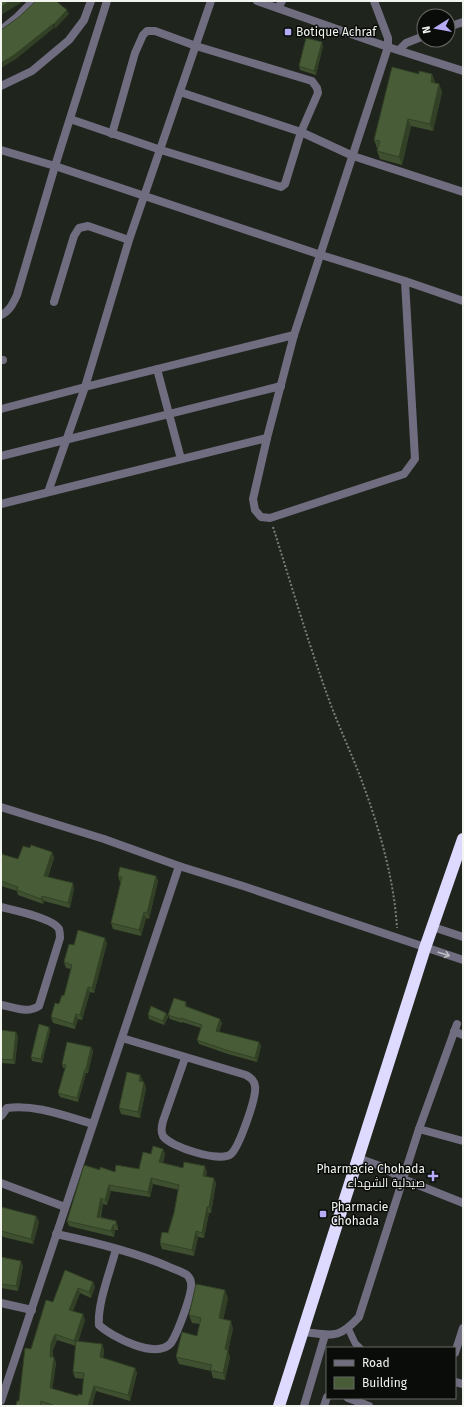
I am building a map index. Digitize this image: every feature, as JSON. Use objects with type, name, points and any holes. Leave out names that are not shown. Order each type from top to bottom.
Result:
[{"type":"highway","points":[[279,1406],[425,948],[463,839]]},
{"type":"street","points":[[1,30],[33,1]]},
{"type":"street","points":[[1,86],[32,71],[69,40],[84,20],[91,1]]},
{"type":"street","points":[[1,315],[5,313],[12,305],[17,294],[55,166],[107,1]]},
{"type":"street","points":[[48,492],[85,387],[129,240],[211,1]]},
{"type":"street","points":[[257,1],[388,47],[463,71]]},
{"type":"street","points":[[278,8],[282,1]]},
{"type":"street","points":[[374,1],[388,38],[388,47],[294,335],[253,499],[255,510],[261,516],[270,518],[404,474],[415,459],[405,281]]},
{"type":"street","points":[[70,119],[112,134],[161,150],[281,187],[285,184],[301,132],[318,93],[318,88],[312,81],[196,46],[155,31],[147,31],[142,35],[135,53],[112,134]]},
{"type":"street","points":[[399,50],[406,43],[416,39]]},
{"type":"street","points":[[180,92],[301,132],[353,156],[463,192]]},
{"type":"street","points":[[1,150],[55,166],[463,301]]},
{"type":"street","points":[[54,302],[74,236],[79,228],[88,226],[129,240]]},
{"type":"street","points":[[1,409],[294,335]]},
{"type":"street","points":[[157,369],[181,459]]},
{"type":"street","points":[[1,456],[281,386]]},
{"type":"street","points":[[1,504],[268,438]]},
{"type":"street","points":[[1,807],[104,839],[179,866],[463,960]]},
{"type":"street","points":[[2,1398],[179,866]]},
{"type":"street","points":[[1,907],[24,912],[45,920],[56,925],[60,930],[60,938],[39,1006],[33,1010],[25,1010],[1,1004]]},
{"type":"street","points":[[433,927],[463,937]]},
{"type":"street","points":[[303,1332],[333,1335],[348,1328],[359,1317],[419,1129],[455,1028],[463,1035]]},
{"type":"street","points":[[122,1038],[184,1058],[246,1075],[253,1080],[256,1087],[254,1100],[236,1147],[230,1155],[219,1157],[195,1152],[175,1144],[162,1135],[161,1130],[163,1121],[184,1058]]},
{"type":"street","points":[[1,1116],[7,1108],[22,1107],[57,1114],[93,1124]]},
{"type":"street","points":[[419,1129],[463,1141]]},
{"type":"street","points":[[358,1158],[380,1166],[403,1179],[463,1203]]},
{"type":"street","points":[[1,1184],[65,1207]]},
{"type":"street","points":[[56,1234],[88,1240],[116,1248],[146,1257],[187,1275],[192,1282],[190,1296],[175,1334],[170,1343],[164,1347],[156,1349],[138,1347],[112,1336],[99,1325],[98,1318],[102,1299],[116,1248]]},
{"type":"street","points":[[1,1303],[32,1310]]},
{"type":"street","points":[[456,1350],[463,1328]]},
{"type":"street","points":[[304,1406],[325,1334]]},
{"type":"street","points":[[350,1399],[368,1406]]},
{"type":"lane","points":[[348,1328],[355,1343],[359,1347]]},
{"type":"path","points":[[270,518],[322,680],[360,777],[378,829],[396,907],[398,938]]},
{"type":"building","points":[[1,1],[10,1],[1,7]]},
{"type":"building","points":[[36,1],[56,1],[67,10],[54,24],[14,55],[1,63],[1,30],[19,17]]},
{"type":"building","points":[[306,38],[322,42],[314,71],[299,66]]},
{"type":"building","points":[[392,67],[419,74],[419,71],[432,74],[431,82],[439,84],[430,124],[408,119],[399,157],[377,151],[380,141],[374,140]]},
{"type":"building","points":[[31,845],[52,852],[44,876],[73,883],[68,903],[42,896],[41,899],[17,890],[18,887],[1,881],[1,854],[18,859],[23,846],[30,848]]},
{"type":"building","points":[[120,867],[156,876],[147,913],[144,912],[139,930],[111,923],[122,877],[118,876]]},
{"type":"building","points":[[78,930],[105,938],[92,988],[88,987],[80,1015],[76,1014],[73,1024],[51,1017],[55,1003],[59,1004],[62,995],[64,996],[72,965],[64,962],[69,944],[74,945]]},
{"type":"building","points":[[174,998],[186,1002],[185,1006],[220,1019],[216,1031],[259,1042],[255,1058],[197,1040],[202,1025],[168,1015]]},
{"type":"building","points":[[151,1006],[166,1013],[163,1021],[148,1015]]},
{"type":"building","points":[[39,1024],[49,1027],[41,1059],[31,1057]]},
{"type":"building","points":[[1,1030],[16,1032],[13,1060],[1,1059]]},
{"type":"building","points":[[67,1042],[91,1047],[77,1098],[58,1093],[66,1065],[62,1064]]},
{"type":"building","points":[[127,1072],[140,1075],[139,1081],[144,1082],[138,1112],[119,1108]]},
{"type":"building","points":[[153,1146],[163,1149],[159,1162],[183,1168],[184,1162],[205,1166],[203,1176],[214,1178],[209,1207],[207,1207],[202,1233],[196,1231],[192,1250],[160,1243],[162,1232],[168,1233],[174,1213],[179,1185],[151,1178],[148,1192],[109,1185],[105,1200],[101,1198],[97,1217],[116,1221],[116,1225],[113,1225],[111,1231],[67,1221],[84,1165],[100,1170],[100,1167],[115,1172],[116,1165],[139,1169],[143,1152],[151,1154]]},
{"type":"building","points":[[1,1207],[36,1216],[31,1239],[1,1231]]},
{"type":"building","points":[[1,1257],[21,1261],[16,1286],[1,1284]]},
{"type":"building","points":[[65,1270],[93,1282],[89,1292],[78,1288],[69,1310],[83,1314],[74,1341],[55,1334],[51,1344],[50,1357],[54,1357],[50,1388],[78,1396],[78,1394],[82,1395],[84,1373],[73,1372],[76,1341],[102,1344],[100,1357],[135,1368],[128,1395],[94,1386],[88,1406],[56,1406],[41,1401],[40,1406],[16,1406],[17,1401],[19,1401],[25,1348],[31,1349],[46,1300],[53,1302]]},
{"type":"building","points":[[196,1284],[225,1290],[219,1318],[231,1321],[225,1349],[228,1350],[223,1373],[210,1370],[212,1365],[176,1357],[182,1332],[197,1336],[201,1318],[189,1315]]},
{"type":"place","name":"Botique Achraf","points":[[288,32]]},
{"type":"place","name":"Pharmacie Chohada صيدلية الشهداء","points":[[433,1176]]},
{"type":"place","name":"Pharmacie Chohada","points":[[323,1214]]}]
